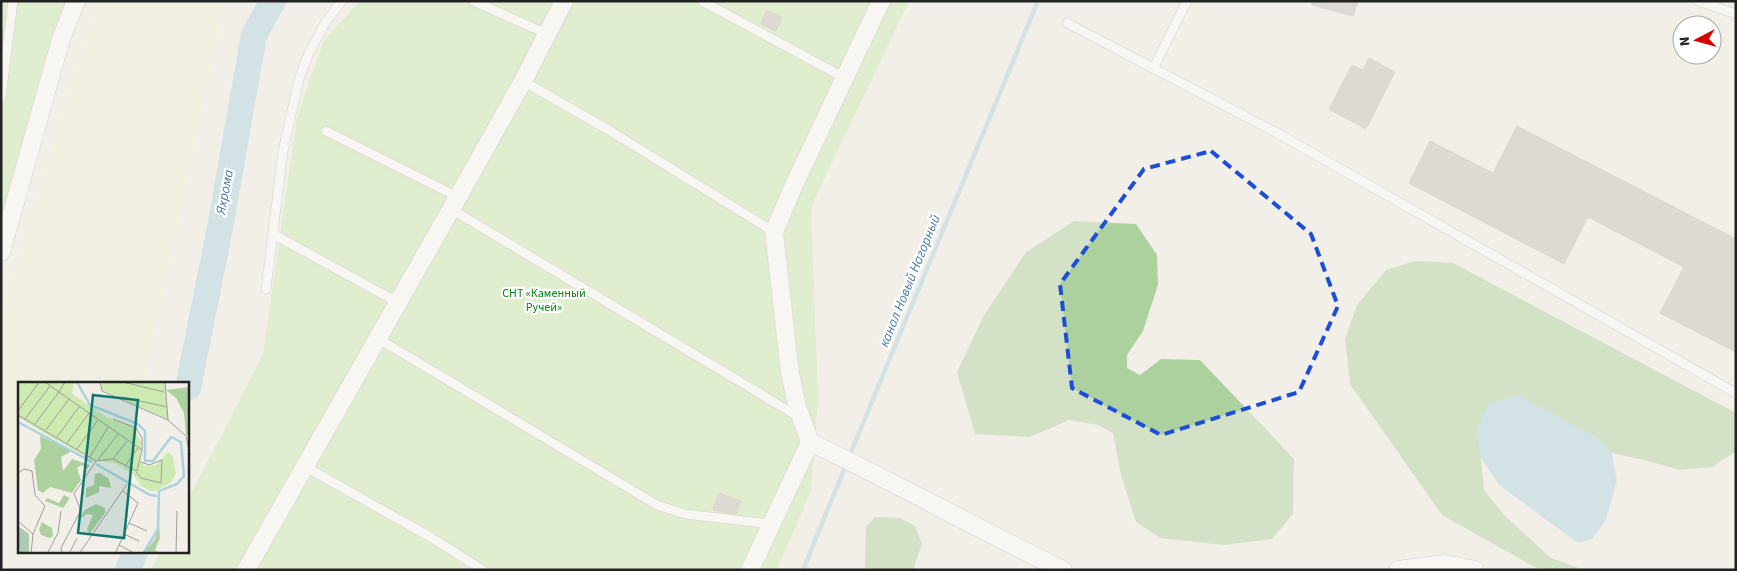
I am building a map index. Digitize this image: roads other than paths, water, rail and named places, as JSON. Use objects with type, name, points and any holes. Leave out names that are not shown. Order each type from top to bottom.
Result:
[{"type":"street","points":[[1,252],[61,39],[76,1]]},
{"type":"street","points":[[246,570],[454,203],[564,1]]},
{"type":"street","points":[[750,570],[810,442],[797,406],[790,373],[774,232],[794,184],[882,1]]},
{"type":"street","points":[[810,442],[867,469],[1063,570]]},
{"type":"street","points":[[1398,570],[1445,564],[1475,570]]},
{"type":"lane","points":[[1,98],[13,1]]},
{"type":"lane","points":[[266,289],[283,151],[299,79],[309,53],[321,31],[342,1]]},
{"type":"lane","points":[[473,1],[547,34]]},
{"type":"lane","points":[[702,1],[845,78]]},
{"type":"lane","points":[[1154,69],[1187,1]]},
{"type":"lane","points":[[1698,1],[1736,14]]},
{"type":"lane","points":[[1067,23],[1277,133],[1736,393]]},
{"type":"lane","points":[[522,81],[612,132],[774,232]]},
{"type":"lane","points":[[326,131],[454,203],[802,419]]},
{"type":"lane","points":[[272,234],[397,302]]},
{"type":"lane","points":[[377,338],[657,504],[685,514],[771,524]]},
{"type":"lane","points":[[304,466],[483,570]]},
{"type":"water","points":[[1517,395],[1596,437],[1612,453],[1617,481],[1605,522],[1592,539],[1578,543],[1499,485],[1480,456],[1478,428],[1488,404]]},
{"type":"waterway","name":"Яхрома","points":[[189,383],[220,228],[254,35],[273,1]]},
{"type":"waterway","name":"канал Новый Нагорный","points":[[849,457],[1038,1]]},
{"type":"waterway","name":"канал Новый Нагорный","points":[[803,570],[846,465]]},
{"type":"waterway","name":"Яхрома","points":[[128,570],[134,554]]},
{"type":"park label","name":"СНТ «Каменный Ручей»","points":[[544,300]]}]
